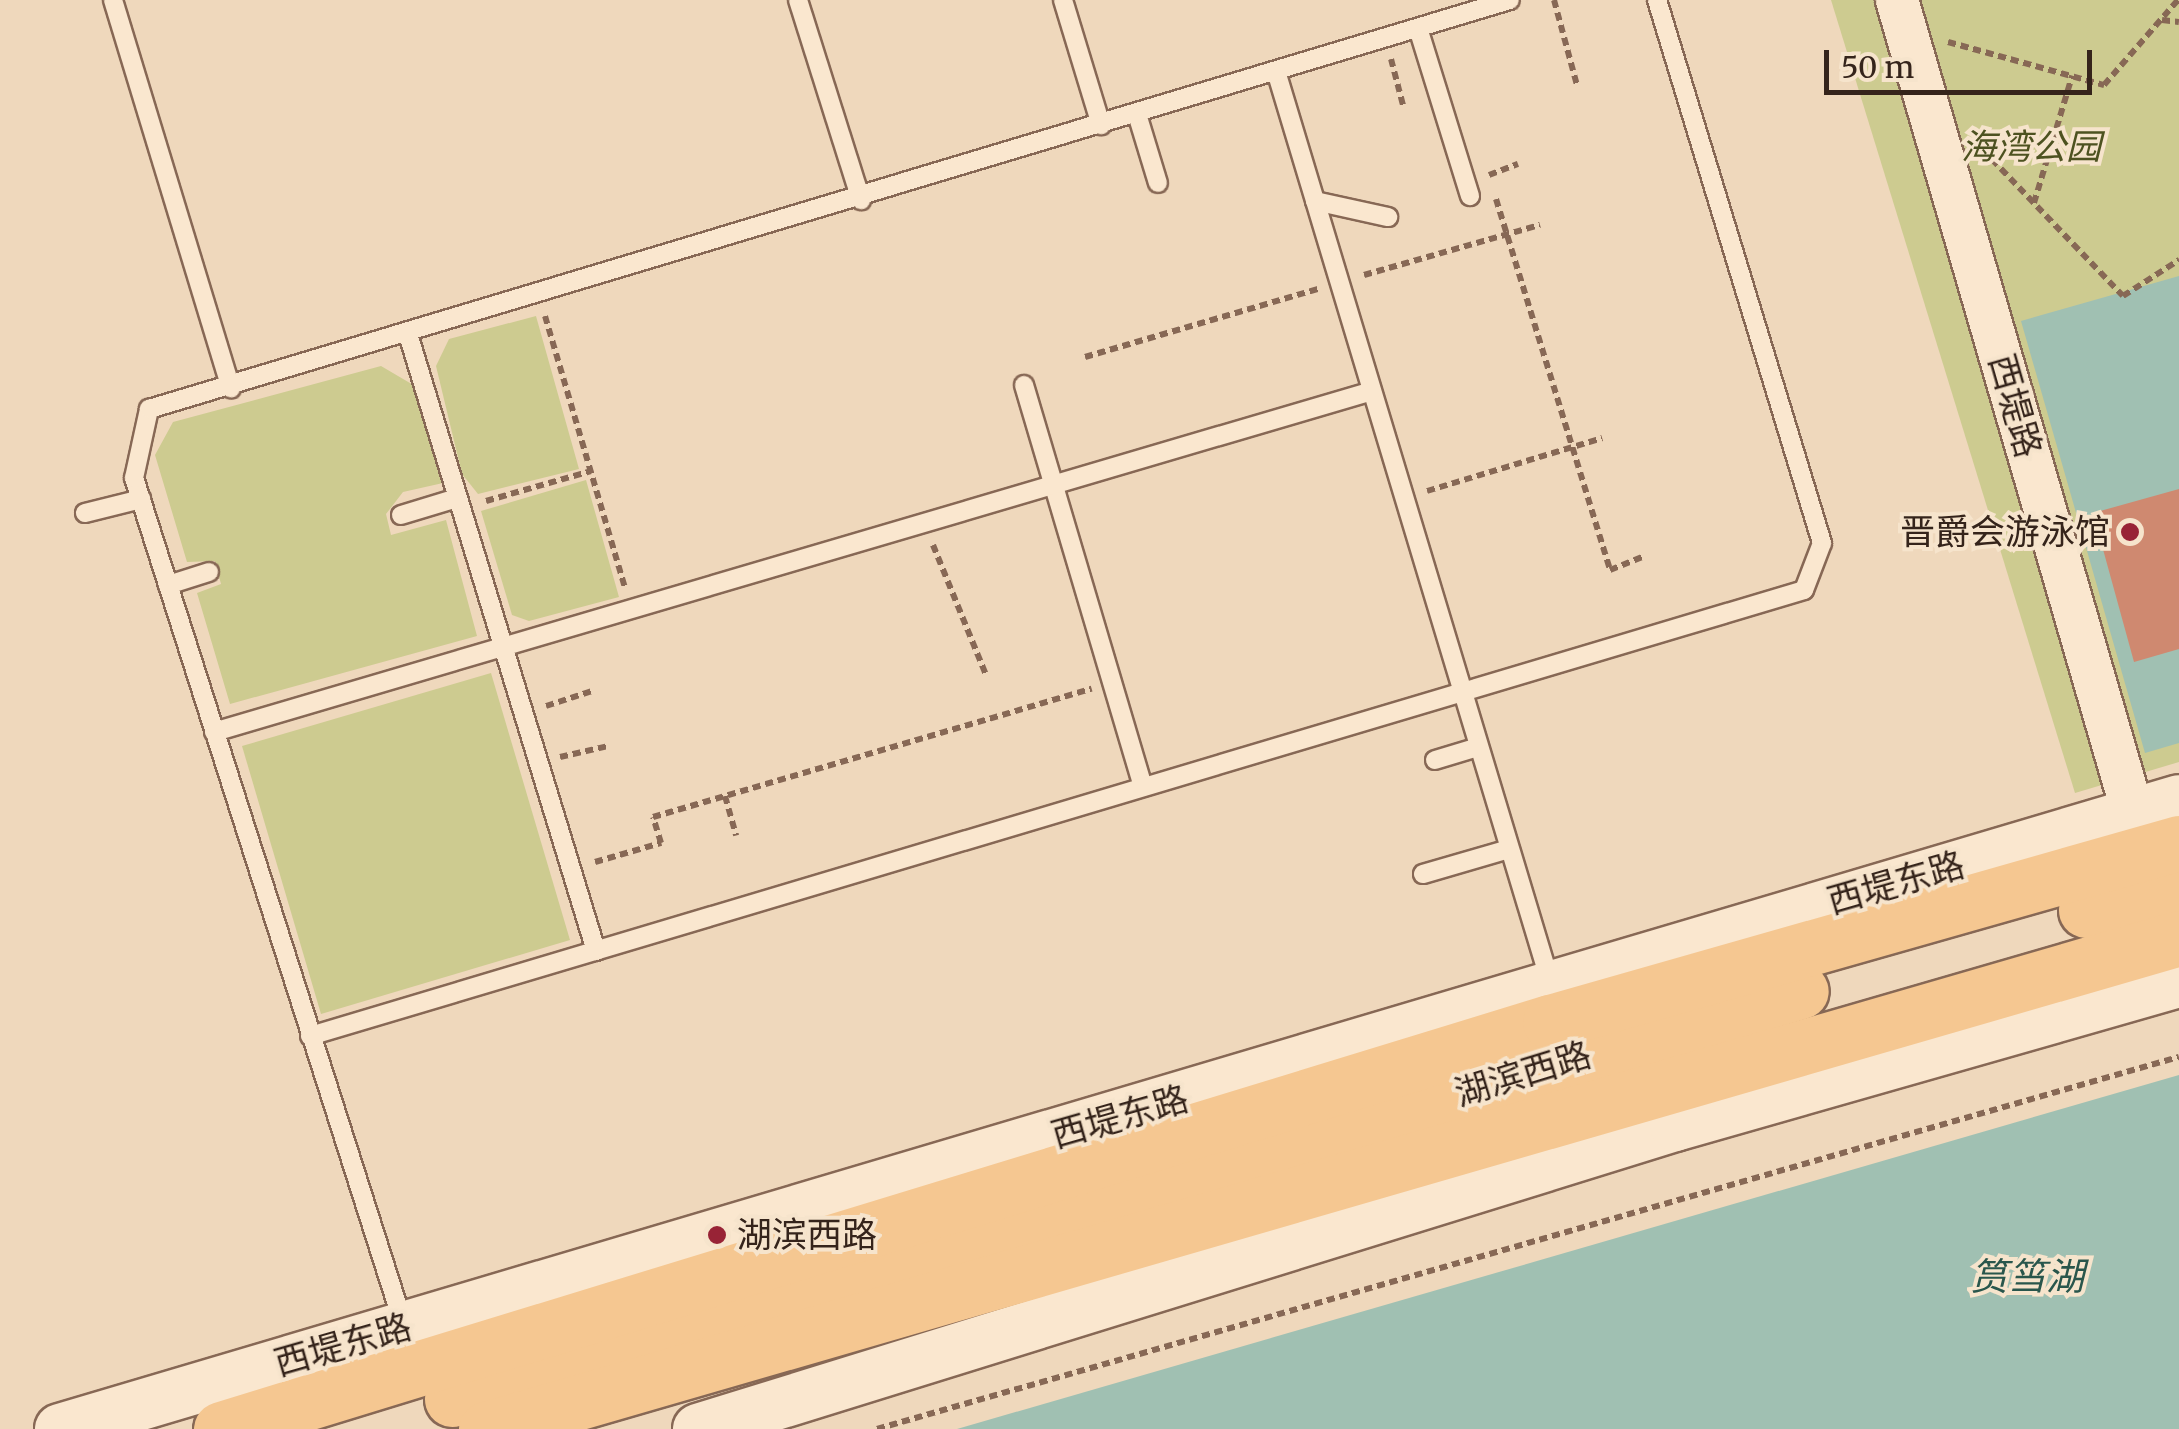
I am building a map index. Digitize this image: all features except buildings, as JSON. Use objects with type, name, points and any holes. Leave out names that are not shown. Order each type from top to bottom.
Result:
[{"type":"main road","name":"西堤东路","points":[[60,1429],[406,1350],[1552,985],[2156,807]]},
{"type":"main road","points":[[221,1429],[406,1350],[2179,843]]},
{"type":"main road","name":"湖滨西路","points":[[496,1406],[1730,1012],[2179,883]]},
{"type":"main road","name":"湖滨西路","points":[[352,1429],[496,1406],[2179,938]]},
{"type":"main road","points":[[698,1429],[1676,1126],[2179,982]]},
{"type":"main road","points":[[406,1350],[496,1406]]},
{"type":"street","name":"西堤路","points":[[1901,15],[2156,807]]},
{"type":"lane","points":[[136,0],[114,3],[231,388]]},
{"type":"lane","points":[[798,0],[861,200]]},
{"type":"lane","points":[[1063,0],[1101,125]]},
{"type":"lane","points":[[406,1350],[134,478],[148,410],[861,200],[1510,0]]},
{"type":"lane","points":[[310,1036],[1804,590],[1822,543],[1656,0]]},
{"type":"lane","points":[[1418,28],[1470,196]]},
{"type":"lane","points":[[1276,71],[1552,985]]},
{"type":"lane","points":[[1137,114],[1158,182]]},
{"type":"lane","points":[[1315,201],[1388,217]]},
{"type":"lane","points":[[408,334],[596,951]]},
{"type":"lane","points":[[1024,385],[1143,787]]},
{"type":"lane","points":[[214,732],[1372,391]]},
{"type":"lane","points":[[86,513],[140,499]]},
{"type":"lane","points":[[401,515],[459,503]]},
{"type":"lane","points":[[168,584],[209,572]]},
{"type":"lane","points":[[1435,760],[1478,748]]},
{"type":"lane","points":[[1424,874],[1508,849]]},
{"type":"path","points":[[1554,0],[1577,85]]},
{"type":"path","points":[[1901,15],[2104,84],[2178,0]]},
{"type":"path","points":[[2160,20],[2179,22]]},
{"type":"path","points":[[1386,38],[1402,106]]},
{"type":"path","points":[[1396,81],[1432,74]]},
{"type":"path","points":[[2034,203],[2072,76]]},
{"type":"path","points":[[1972,138],[2123,296],[2179,260]]},
{"type":"path","points":[[1483,157],[1610,570],[1644,556]]},
{"type":"path","points":[[1489,175],[1518,164]]},
{"type":"path","points":[[539,296],[632,610]]},
{"type":"path","points":[[1404,498],[1602,438]]},
{"type":"path","points":[[459,503],[591,471]]},
{"type":"path","points":[[925,525],[986,676]]},
{"type":"path","points":[[570,870],[661,843],[653,817],[1112,683]]},
{"type":"path","points":[[523,713],[592,691]]},
{"type":"path","points":[[538,763],[608,746]]},
{"type":"path","points":[[724,796],[736,835]]},
{"type":"path","points":[[877,1429],[2179,1057]]},
{"type":"green space","name":"海湾公园","points":[[1831,0],[2179,0],[2179,762],[2075,793]]},
{"type":"green space","points":[[536,316],[579,469],[478,494],[462,474],[436,366],[449,339]]},
{"type":"green space","points":[[381,366],[415,386],[443,483],[403,492],[386,514],[391,535],[446,520],[477,636],[230,704],[197,593],[221,584],[215,561],[187,562],[155,455],[173,422]]},
{"type":"green space","points":[[586,480],[619,597],[529,621],[512,615],[481,511]]},
{"type":"green space","points":[[491,673],[570,940],[321,1014],[242,746]]},
{"type":"water","name":"晋爵会游泳馆","points":[[2179,276],[2179,743],[2145,753],[2021,321]]},
{"type":"water","name":"筼筜湖","points":[[2179,1075],[2179,1429],[957,1429]]},
{"type":"place","name":"晋爵会游泳馆","points":[[2130,532]]},
{"type":"place","name":"湖滨西路","points":[[717,1235]]}]
